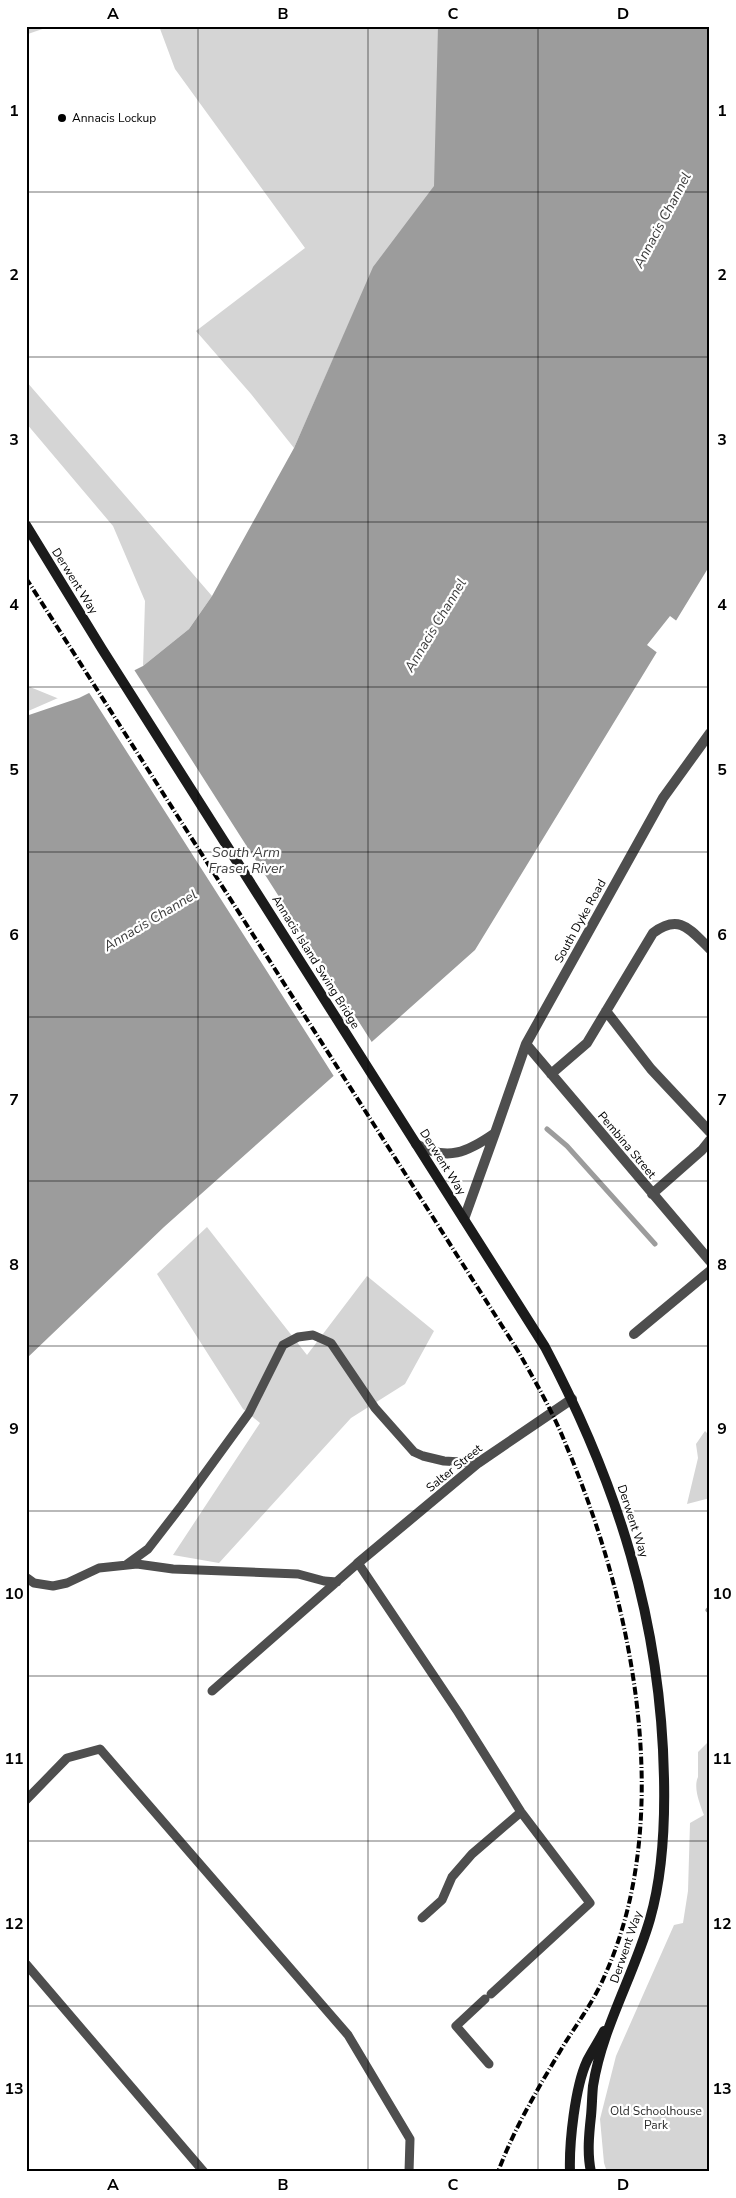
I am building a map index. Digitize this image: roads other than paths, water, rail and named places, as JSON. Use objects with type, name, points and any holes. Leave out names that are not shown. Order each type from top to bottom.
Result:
[{"type":"main road","name":"Derwent Way","points":[[26,526],[102,649]]},
{"type":"main road","name":"Annacis Island Swing Bridge","points":[[102,649],[379,1086]]},
{"type":"main road","name":"Derwent Way","points":[[379,1086],[545,1347],[595,1450],[621,1520],[643,1599],[657,1679],[664,1754],[665,1811],[661,1865],[651,1918],[634,1968],[614,2015],[593,2085],[589,2138],[591,2172]]},
{"type":"main road","name":"Derwent Way","points":[[570,2172],[575,2110],[586,2062],[614,2015]]},
{"type":"street","name":"South Dyke Road","points":[[464,1219],[526,1044],[663,798],[710,733]]},
{"type":"street","points":[[551,1074],[587,1043],[653,933],[663,925],[676,923],[687,927],[710,949]]},
{"type":"street","points":[[606,1011],[651,1068],[710,1132]]},
{"type":"street","name":"Pembina Street","points":[[526,1044],[710,1261]]},
{"type":"street","points":[[416,1144],[428,1151],[439,1154],[454,1153],[466,1150],[495,1133]]},
{"type":"street","points":[[652,1194],[702,1150],[710,1140]]},
{"type":"street","points":[[634,1334],[710,1271]]},
{"type":"street","name":"Salter Street","points":[[358,1563],[478,1463],[572,1400]]},
{"type":"lane","points":[[126,1565],[148,1549],[182,1505],[249,1413],[283,1345],[298,1337],[313,1335],[331,1343],[375,1408],[414,1452],[444,1461],[478,1463]]},
{"type":"lane","points":[[212,1691],[358,1563],[458,1712],[521,1812],[590,1903],[456,2026],[489,2064]]},
{"type":"lane","points":[[27,1578],[34,1583],[53,1586],[67,1584],[99,1568],[137,1564],[181,1569],[298,1574],[324,1581],[338,1582]]},
{"type":"lane","points":[[26,1800],[67,1758],[100,1749],[348,2035],[410,2139],[409,2172]]},
{"type":"lane","points":[[422,1918],[442,1900],[452,1876],[472,1854],[521,1812]]},
{"type":"lane","points":[[26,1964],[204,2172]]},
{"type":"water","name":"South Arm Fraser River","points":[[438,26],[710,26],[710,565],[475,950],[164,1227],[26,1359],[26,716],[79,698],[143,666],[189,629],[212,596],[294,448],[373,267],[434,186]]},
{"type":"waterway","points":[[547,1129],[567,1146],[655,1244]]},
{"type":"railway","points":[[26,578],[518,1351],[544,1397],[561,1433],[590,1506],[610,1571],[626,1639],[637,1708],[642,1778],[639,1846],[627,1913],[601,1984],[528,2106],[498,2172]]},
{"type":"place","name":"Annacis Lockup","points":[[62,118]]},
{"type":"water label","name":"Annacis Channel","points":[[662,220]]},
{"type":"water label","name":"Annacis Channel","points":[[435,625]]},
{"type":"water label","name":"Annacis Channel","points":[[150,920]]},
{"type":"park label","name":"Old Schoolhouse Park","points":[[656,2118]]}]
